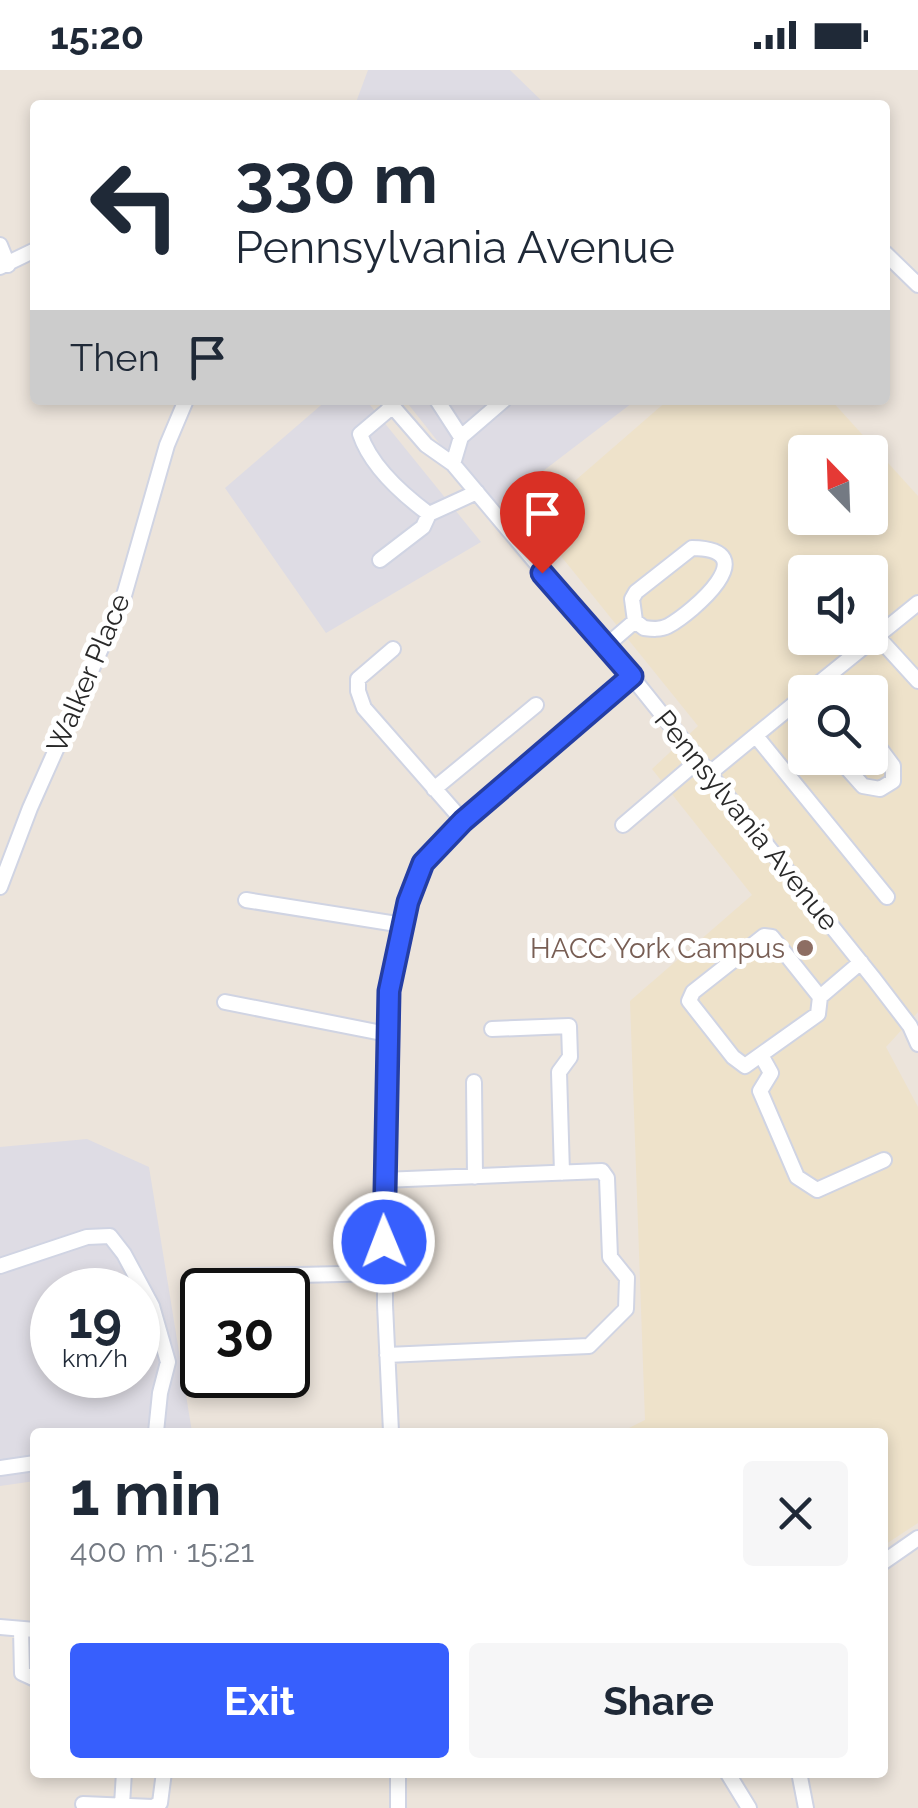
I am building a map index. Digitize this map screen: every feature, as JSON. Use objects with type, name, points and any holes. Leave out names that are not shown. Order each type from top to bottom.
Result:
[{"type":"street","points":[[0,244],[4,266],[30,253]]},
{"type":"street","points":[[890,257],[918,285]]},
{"type":"street","name":"Walker Place","points":[[0,887],[30,808],[123,599],[167,445],[184,405]]},
{"type":"street","points":[[388,405],[360,434],[365,448],[404,496],[430,514]]},
{"type":"street","name":"Pennsylvania Avenue","points":[[392,405],[426,445],[453,464],[632,676],[861,962],[910,1026],[918,1044]]},
{"type":"street","points":[[440,405],[461,437]]},
{"type":"street","points":[[453,464],[461,437],[498,405]]},
{"type":"street","points":[[380,560],[423,527],[430,514],[477,492]]},
{"type":"street","points":[[692,548],[713,551],[721,558],[724,567],[718,586],[667,627],[644,628],[635,622],[632,599],[636,592],[692,548]]},
{"type":"street","points":[[888,627],[918,602]]},
{"type":"street","points":[[606,646],[635,622]]},
{"type":"street","points":[[888,648],[918,681]]},
{"type":"street","points":[[393,649],[358,679],[364,708],[463,821]]},
{"type":"street","points":[[839,675],[858,655]]},
{"type":"street","points":[[390,1428],[383,1180],[389,991],[402,926],[423,863],[463,821],[632,676]]},
{"type":"street","points":[[434,788],[536,705]]},
{"type":"street","points":[[710,773],[788,709]]},
{"type":"street","points":[[756,736],[887,897]]},
{"type":"street","points":[[853,775],[863,786],[880,789],[893,781],[893,766],[888,759]]},
{"type":"street","points":[[623,825],[699,760]]},
{"type":"street","points":[[246,900],[402,926]]},
{"type":"street","points":[[820,997],[772,937],[764,936],[693,992],[690,1001],[733,1057],[745,1066],[818,1014],[820,997],[861,962]]},
{"type":"street","points":[[226,1002],[387,1034]]},
{"type":"street","points":[[492,1029],[568,1026],[570,1057],[559,1072],[562,1173]]},
{"type":"street","points":[[762,1054],[771,1073],[760,1091],[797,1178],[817,1190],[884,1160]]},
{"type":"street","points":[[474,1082],[475,1176]]},
{"type":"street","points":[[383,1180],[602,1172],[608,1178],[610,1257],[627,1278],[626,1309],[589,1346],[387,1355]]},
{"type":"street","points":[[0,1266],[87,1238],[110,1236],[152,1306],[168,1362],[157,1428]]},
{"type":"street","points":[[310,1274],[384,1273]]},
{"type":"street","points":[[0,1468],[30,1464]]},
{"type":"street","points":[[888,1559],[918,1538]]},
{"type":"street","points":[[0,1627],[28,1629],[19,1667],[30,1677]]},
{"type":"street","points":[[122,1804],[124,1778]]},
{"type":"street","points":[[83,1804],[153,1807],[160,1803],[163,1778]]},
{"type":"street","points":[[398,1778],[398,1808]]},
{"type":"street","points":[[731,1778],[749,1808]]},
{"type":"street","points":[[800,1778],[806,1808]]},
{"type":"shaded area","points":[[368,70],[510,70],[541,100],[357,100]]},
{"type":"shaded area","points":[[321,405],[370,405],[481,542],[326,633],[225,488]]},
{"type":"shaded area","points":[[409,405],[629,405],[492,510]]},
{"type":"shaded area","name":"HACC York Campus","points":[[662,405],[836,405],[863,435],[788,435],[788,535],[888,535],[888,463],[918,496],[918,1012],[886,1047],[918,1107],[918,1523],[888,1543],[888,1428],[629,1428],[645,1420],[630,1001],[752,895],[652,769],[698,726],[531,519]]},
{"type":"shaded area","points":[[87,1139],[149,1167],[180,1358],[180,1398],[186,1398],[191,1428],[30,1428],[30,1482],[0,1486],[0,1147]]},
{"type":"place","name":"HACC York Campus","points":[[805,948]]},
{"type":"route","points":[[384,1242],[389,991],[408,902],[423,863],[463,821],[632,676],[542,573]]}]
